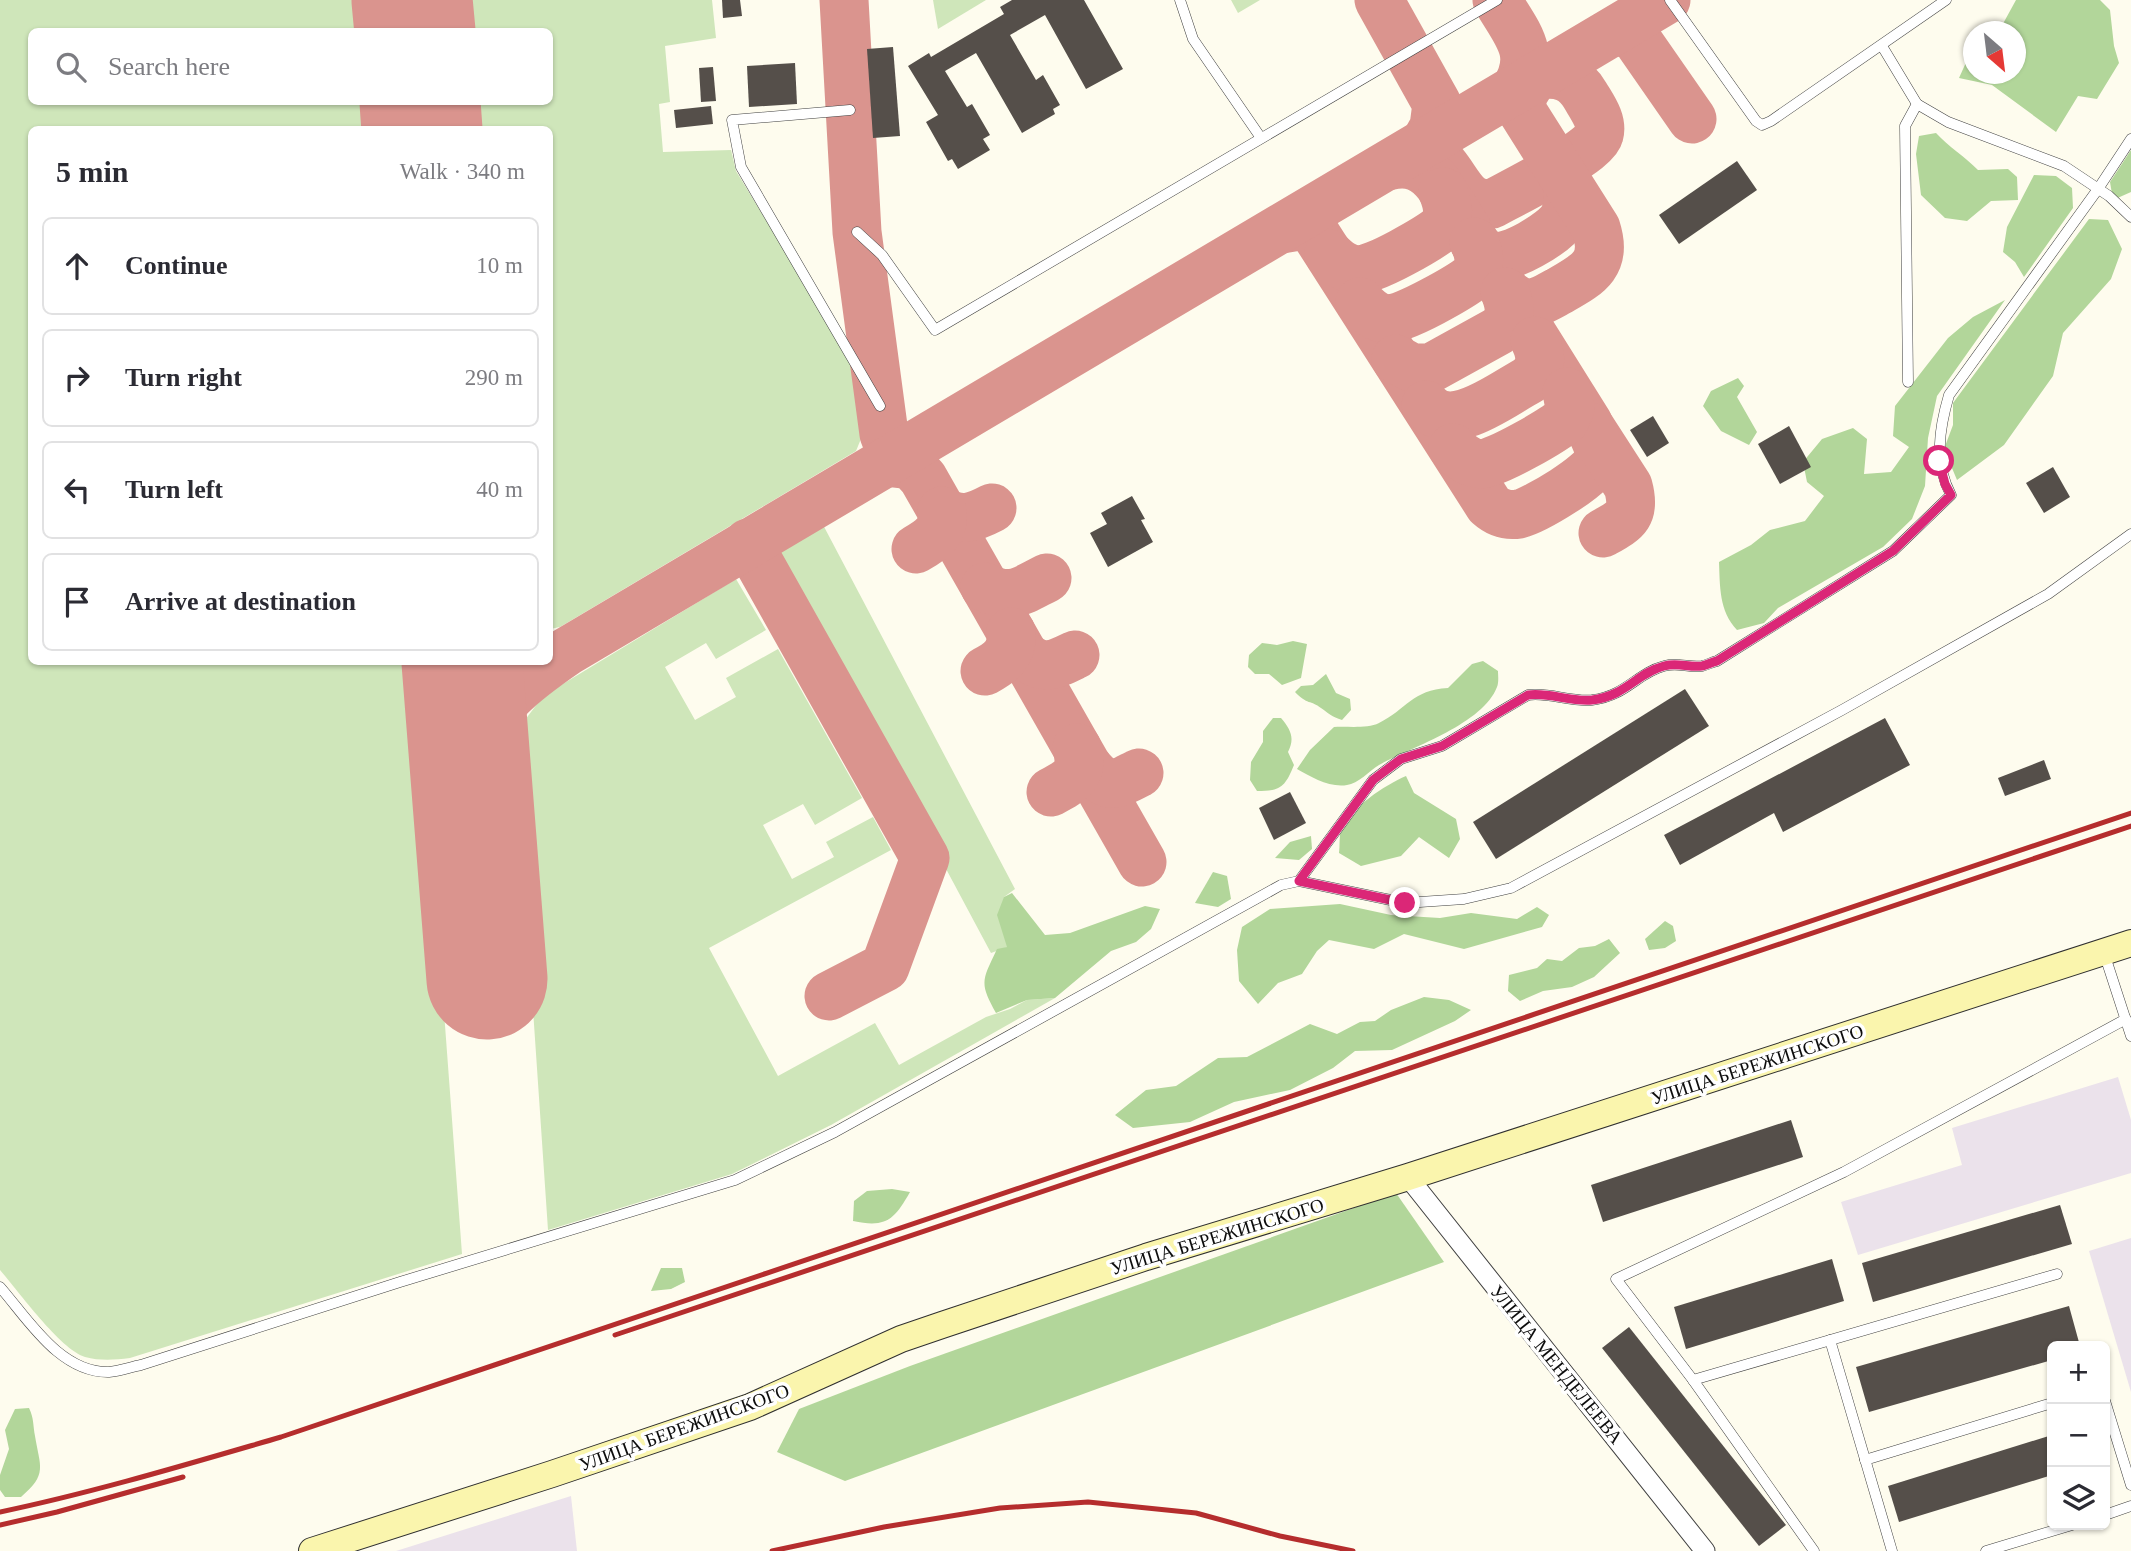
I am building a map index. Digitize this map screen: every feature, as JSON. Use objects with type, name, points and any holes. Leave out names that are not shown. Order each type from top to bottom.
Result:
[{"type":"main road","name":"УЛИЦА БЕРЕЖИНСКОГО","points":[[312,1551],[750,1407],[901,1339],[942,1325],[1146,1257],[1408,1177],[2131,943]]},
{"type":"street","name":"УЛИЦА МЕНДЕЛЕЕВА","points":[[1408,1177],[1706,1551]]},
{"type":"lane","points":[[1180,0],[1193,39],[1261,138]]},
{"type":"lane","points":[[858,232],[882,255],[935,330],[1497,0]]},
{"type":"lane","points":[[1670,0],[1756,121],[1762,125],[1946,0]]},
{"type":"lane","points":[[1881,46],[1917,104],[1948,122],[2064,166],[2098,189],[2131,217]]},
{"type":"lane","points":[[1908,382],[1905,126],[1917,104]]},
{"type":"lane","points":[[850,110],[732,120],[741,167],[880,406]]},
{"type":"lane","points":[[1299,881],[1373,780],[1401,759],[1442,746],[1528,695],[1537,693],[1571,701],[1591,700],[1614,695],[1661,666],[1676,663],[1700,667],[1717,661],[1893,551],[1951,495],[1939,461],[1943,416],[1949,395],[2131,139]]},
{"type":"lane","points":[[0,1287],[53,1350],[81,1366],[108,1372],[141,1365],[400,1282],[735,1180],[835,1132],[1281,885],[1299,881],[1405,903],[1464,899],[1511,888],[1830,717],[2048,594],[2131,534]]},
{"type":"lane","points":[[2103,951],[2131,1036]]},
{"type":"lane","points":[[1814,1551],[1693,1380],[1616,1279],[1844,1172],[2126,1019]]},
{"type":"lane","points":[[1693,1380],[2057,1273]]},
{"type":"lane","points":[[1830,1340],[1892,1551]]},
{"type":"lane","points":[[1865,1460],[2049,1404]]},
{"type":"lane","points":[[2106,1404],[2131,1485]]},
{"type":"lane","points":[[2110,1512],[2131,1506]]},
{"type":"lane","points":[[1986,1551],[2055,1530]]},
{"type":"shaded area","points":[[2118,1077],[2131,1120],[2131,1173],[1858,1255],[1841,1202],[1962,1165],[1952,1128]]},
{"type":"shaded area","points":[[2131,1238],[2131,1392],[2089,1251]]},
{"type":"shaded area","points":[[571,1496],[577,1551],[396,1551]]},
{"type":"green space","points":[[0,0],[368,0],[371,28],[28,28],[28,105],[376,105],[378,126],[28,126],[28,665],[418,665],[462,1254],[130,1358],[102,1360],[85,1357],[64,1343],[0,1270]]},
{"type":"green space","points":[[459,0],[712,0],[716,38],[665,46],[670,102],[659,104],[663,152],[731,150],[736,171],[864,381],[867,424],[856,451],[560,627],[553,628],[553,126],[469,126],[467,105],[553,105],[553,28],[462,28]]},
{"type":"green space","points":[[933,0],[986,0],[938,29]]},
{"type":"green space","points":[[1231,0],[1260,0],[1238,13]]},
{"type":"green space","points":[[2016,0],[2100,0],[2110,10],[2119,63],[2097,99],[2078,96],[2056,132],[1987,84],[2026,84],[2026,21],[2004,21]]},
{"type":"green space","points":[[1936,133],[1978,170],[2008,169],[2017,177],[2018,200],[1991,201],[1967,221],[1945,218],[1921,195],[1916,154],[1919,136]]},
{"type":"green space","points":[[2131,150],[2131,192],[2113,200],[2110,182]]},
{"type":"green space","points":[[2034,175],[2056,176],[2072,188],[2073,208],[2024,277],[2015,262],[2003,252],[2007,227]]},
{"type":"green space","points":[[2089,219],[2108,220],[2122,249],[2111,279],[2063,333],[2053,376],[2004,445],[1957,480],[1944,449],[1953,425],[1953,403]]},
{"type":"green space","points":[[2005,300],[1937,396],[1928,438],[1925,486],[1912,519],[1883,547],[1778,608],[1764,623],[1737,630],[1724,606],[1719,562],[1751,545],[1770,530],[1805,521],[1824,496],[1807,482],[1803,462],[1822,439],[1853,428],[1867,439],[1864,474],[1891,472],[1909,447],[1893,436],[1895,406],[1948,338],[1973,317]]},
{"type":"green space","points":[[1738,378],[1744,386],[1737,397],[1757,432],[1749,445],[1721,431],[1703,406],[1711,391]]},
{"type":"green space","points":[[821,521],[1015,889],[1004,897],[1008,947],[991,953],[775,549]]},
{"type":"green space","points":[[736,579],[766,630],[716,659],[706,643],[665,667],[695,720],[736,697],[726,678],[778,649],[862,798],[815,825],[803,804],[763,825],[792,879],[834,857],[826,842],[873,817],[891,850],[709,948],[778,1076],[875,1023],[899,1065],[986,1017],[1027,1000],[1055,998],[831,1125],[732,1174],[548,1230],[515,745],[525,720],[543,696]]},
{"type":"green space","points":[[1293,641],[1307,644],[1301,678],[1282,685],[1269,674],[1255,674],[1248,667],[1249,655],[1262,643],[1277,645]]},
{"type":"green space","points":[[1483,661],[1498,671],[1497,687],[1477,712],[1445,733],[1379,765],[1351,784],[1341,786],[1327,783],[1297,769],[1310,750],[1334,727],[1363,727],[1379,723],[1418,696],[1448,688],[1472,664]]},
{"type":"green space","points":[[1326,674],[1336,693],[1350,699],[1351,710],[1342,720],[1295,692],[1301,686],[1313,685]]},
{"type":"green space","points":[[1273,718],[1281,718],[1289,730],[1291,742],[1288,752],[1294,765],[1285,783],[1277,789],[1257,791],[1250,780],[1251,762],[1263,742],[1263,731]]},
{"type":"green space","points":[[1406,776],[1414,793],[1456,819],[1460,839],[1449,858],[1419,837],[1401,856],[1361,866],[1339,853],[1341,830],[1352,814],[1379,791]]},
{"type":"green space","points":[[1311,836],[1312,849],[1299,860],[1275,858],[1290,842]]},
{"type":"green space","points":[[1213,872],[1227,876],[1231,899],[1218,907],[1195,903]]},
{"type":"green space","points":[[1012,893],[1045,935],[1070,933],[1145,906],[1160,909],[1151,929],[1136,942],[1111,951],[1055,998],[1027,1000],[996,1013],[984,981],[997,949],[1007,947],[997,915],[1004,897]]},
{"type":"green space","points":[[1340,904],[1391,915],[1440,918],[1471,913],[1517,919],[1537,907],[1549,915],[1542,927],[1464,949],[1404,934],[1374,949],[1329,940],[1317,951],[1302,974],[1278,983],[1258,1004],[1239,981],[1237,950],[1242,927],[1270,909]]},
{"type":"green space","points":[[1665,921],[1673,926],[1676,941],[1665,948],[1649,950],[1645,939]]},
{"type":"green space","points":[[1609,939],[1620,953],[1594,977],[1572,987],[1543,991],[1520,1001],[1508,991],[1509,975],[1537,968],[1547,959],[1562,961],[1579,948],[1595,946]]},
{"type":"green space","points":[[1424,997],[1449,1000],[1471,1010],[1455,1021],[1392,1050],[1355,1051],[1333,1068],[1290,1090],[1234,1102],[1190,1122],[1133,1128],[1115,1115],[1146,1090],[1176,1086],[1218,1058],[1247,1057],[1310,1024],[1337,1034],[1360,1022],[1375,1021],[1391,1010]]},
{"type":"green space","points":[[892,1189],[910,1192],[888,1220],[874,1223],[853,1221],[854,1201],[867,1191]]},
{"type":"green space","points":[[1396,1193],[1444,1262],[845,1481],[777,1452],[799,1409],[910,1366]]},
{"type":"green space","points":[[661,1268],[682,1268],[685,1282],[671,1289],[651,1291]]},
{"type":"green space","points":[[29,1408],[40,1463],[39,1476],[21,1497],[5,1497],[0,1490],[0,1475],[9,1449],[5,1430],[15,1409]]},
{"type":"building","points":[[722,0],[740,0],[742,16],[723,18]]},
{"type":"building","points":[[1012,0],[1084,0],[1123,69],[1086,89],[1045,15],[1010,35],[1036,80],[1043,75],[1060,105],[1053,109],[1055,114],[1022,133],[976,53],[945,71],[967,107],[972,104],[990,135],[983,139],[990,150],[958,169],[952,159],[948,161],[926,122],[938,115],[908,66],[929,53],[931,57],[1004,14],[1000,7]]},
{"type":"building","points":[[893,47],[900,136],[873,138],[867,49]]},
{"type":"building","points":[[795,63],[797,104],[749,107],[747,66]]},
{"type":"building","points":[[713,67],[716,101],[701,102],[699,68]]},
{"type":"building","points":[[711,106],[713,124],[676,128],[674,110]]},
{"type":"building","points":[[1737,161],[1757,190],[1679,244],[1659,215]]},
{"type":"building","points":[[1653,416],[1669,443],[1647,457],[1630,430]]},
{"type":"building","points":[[1789,426],[1811,467],[1780,484],[1758,444]]},
{"type":"building","points":[[2053,467],[2070,497],[2044,513],[2026,483]]},
{"type":"building","points":[[1132,496],[1145,519],[1141,520],[1153,542],[1108,567],[1090,533],[1107,524],[1101,513]]},
{"type":"building","points":[[1685,689],[1709,726],[1496,859],[1473,822]]},
{"type":"building","points":[[1885,718],[1910,765],[1783,832],[1774,813],[1680,865],[1664,835]]},
{"type":"building","points":[[2044,760],[2051,779],[2005,796],[1998,778]]},
{"type":"building","points":[[1290,792],[1306,823],[1274,840],[1259,808]]},
{"type":"building","points":[[1791,1120],[1803,1157],[1603,1222],[1591,1185]]},
{"type":"building","points":[[2060,1205],[2072,1244],[1873,1302],[1862,1263]]},
{"type":"building","points":[[1832,1259],[1844,1301],[1686,1349],[1674,1307]]},
{"type":"building","points":[[2069,1306],[2079,1341],[2047,1341],[2047,1361],[1869,1412],[1856,1367]]},
{"type":"building","points":[[1629,1327],[1786,1525],[1759,1546],[1602,1348]]},
{"type":"building","points":[[2047,1437],[2047,1477],[1899,1522],[1888,1486]]},
{"type":"taxiway","points":[[844,0],[857,232],[884,434],[893,457]]},
{"type":"taxiway","points":[[1379,0],[1437,104],[1434,127],[1425,143]]},
{"type":"taxiway","points":[[1497,0],[1522,44],[1525,65],[1515,90]]},
{"type":"taxiway","points":[[553,662],[1666,0]]},
{"type":"taxiway","points":[[1617,30],[1635,37],[1692,119]]},
{"type":"taxiway","points":[[1444,165],[1469,197],[1483,204],[1492,204],[1569,161],[1594,142],[1600,130],[1598,119],[1577,84],[1554,74],[1540,75]]},
{"type":"taxiway","points":[[1505,292],[1523,304],[1541,300],[1586,274],[1597,260],[1599,251],[1596,228],[1522,111],[1522,96],[1532,80]]},
{"type":"taxiway","points":[[1281,229],[1305,225],[1315,233],[1489,505],[1503,513],[1515,515],[1550,499],[1587,474],[1599,459],[1597,445],[1588,423],[1439,185],[1423,169],[1416,166],[1388,166]]},
{"type":"taxiway","points":[[1474,242],[1487,254],[1499,256],[1519,250],[1541,238],[1563,219],[1568,200],[1566,181]]},
{"type":"taxiway","points":[[1329,254],[1342,265],[1358,270],[1401,253],[1443,227],[1448,210],[1443,192]]},
{"type":"taxiway","points":[[1360,302],[1372,313],[1388,319],[1432,302],[1474,276],[1479,259],[1474,242]]},
{"type":"taxiway","points":[[1396,359],[1412,368],[1431,368],[1498,331],[1506,323],[1509,313],[1505,292]]},
{"type":"taxiway","points":[[1426,405],[1436,413],[1449,416],[1462,414],[1477,409],[1529,380],[1536,371],[1540,357],[1535,341]]},
{"type":"taxiway","points":[[1453,448],[1466,459],[1481,464],[1511,453],[1565,420],[1570,408],[1567,392]]},
{"type":"taxiway","points":[[1590,427],[1628,486],[1631,504],[1627,516],[1603,533]]},
{"type":"taxiway","points":[[885,462],[911,465],[923,478],[1142,862]]},
{"type":"taxiway","points":[[942,511],[961,518],[992,508]]},
{"type":"taxiway","points":[[916,549],[936,534],[941,524],[942,511]]},
{"type":"taxiway","points":[[748,543],[925,858],[885,967],[829,996]]},
{"type":"taxiway","points":[[985,587],[1002,593],[1017,592],[1047,578]]},
{"type":"taxiway","points":[[985,671],[1005,656],[1010,646],[1011,632]]},
{"type":"taxiway","points":[[1024,655],[1043,665],[1075,655]]},
{"type":"taxiway","points":[[469,754],[510,696],[548,665]]},
{"type":"taxiway","points":[[1051,792],[1074,776],[1079,764],[1077,748]]},
{"type":"taxiway","points":[[1089,768],[1101,780],[1112,783],[1139,773]]},
{"type":"runway","points":[[412,0],[415,28]]},
{"type":"runway","points":[[420,105],[422,126]]},
{"type":"runway","points":[[462,665],[487,979]]},
{"type":"railway","points":[[0,1512],[106,1487],[281,1437],[2131,813]]},
{"type":"railway","points":[[615,1335],[2131,826]]},
{"type":"railway","points":[[0,1525],[183,1477]]},
{"type":"railway","points":[[772,1551],[884,1527],[1000,1508],[1088,1502],[1196,1513],[1280,1536],[1353,1551]]},
{"type":"route","points":[[1405,903],[1299,881],[1373,780],[1401,759],[1442,746],[1528,695],[1537,693],[1571,701],[1591,700],[1614,695],[1661,666],[1676,663],[1700,667],[1717,661],[1893,551],[1951,495],[1939,461]]}]
